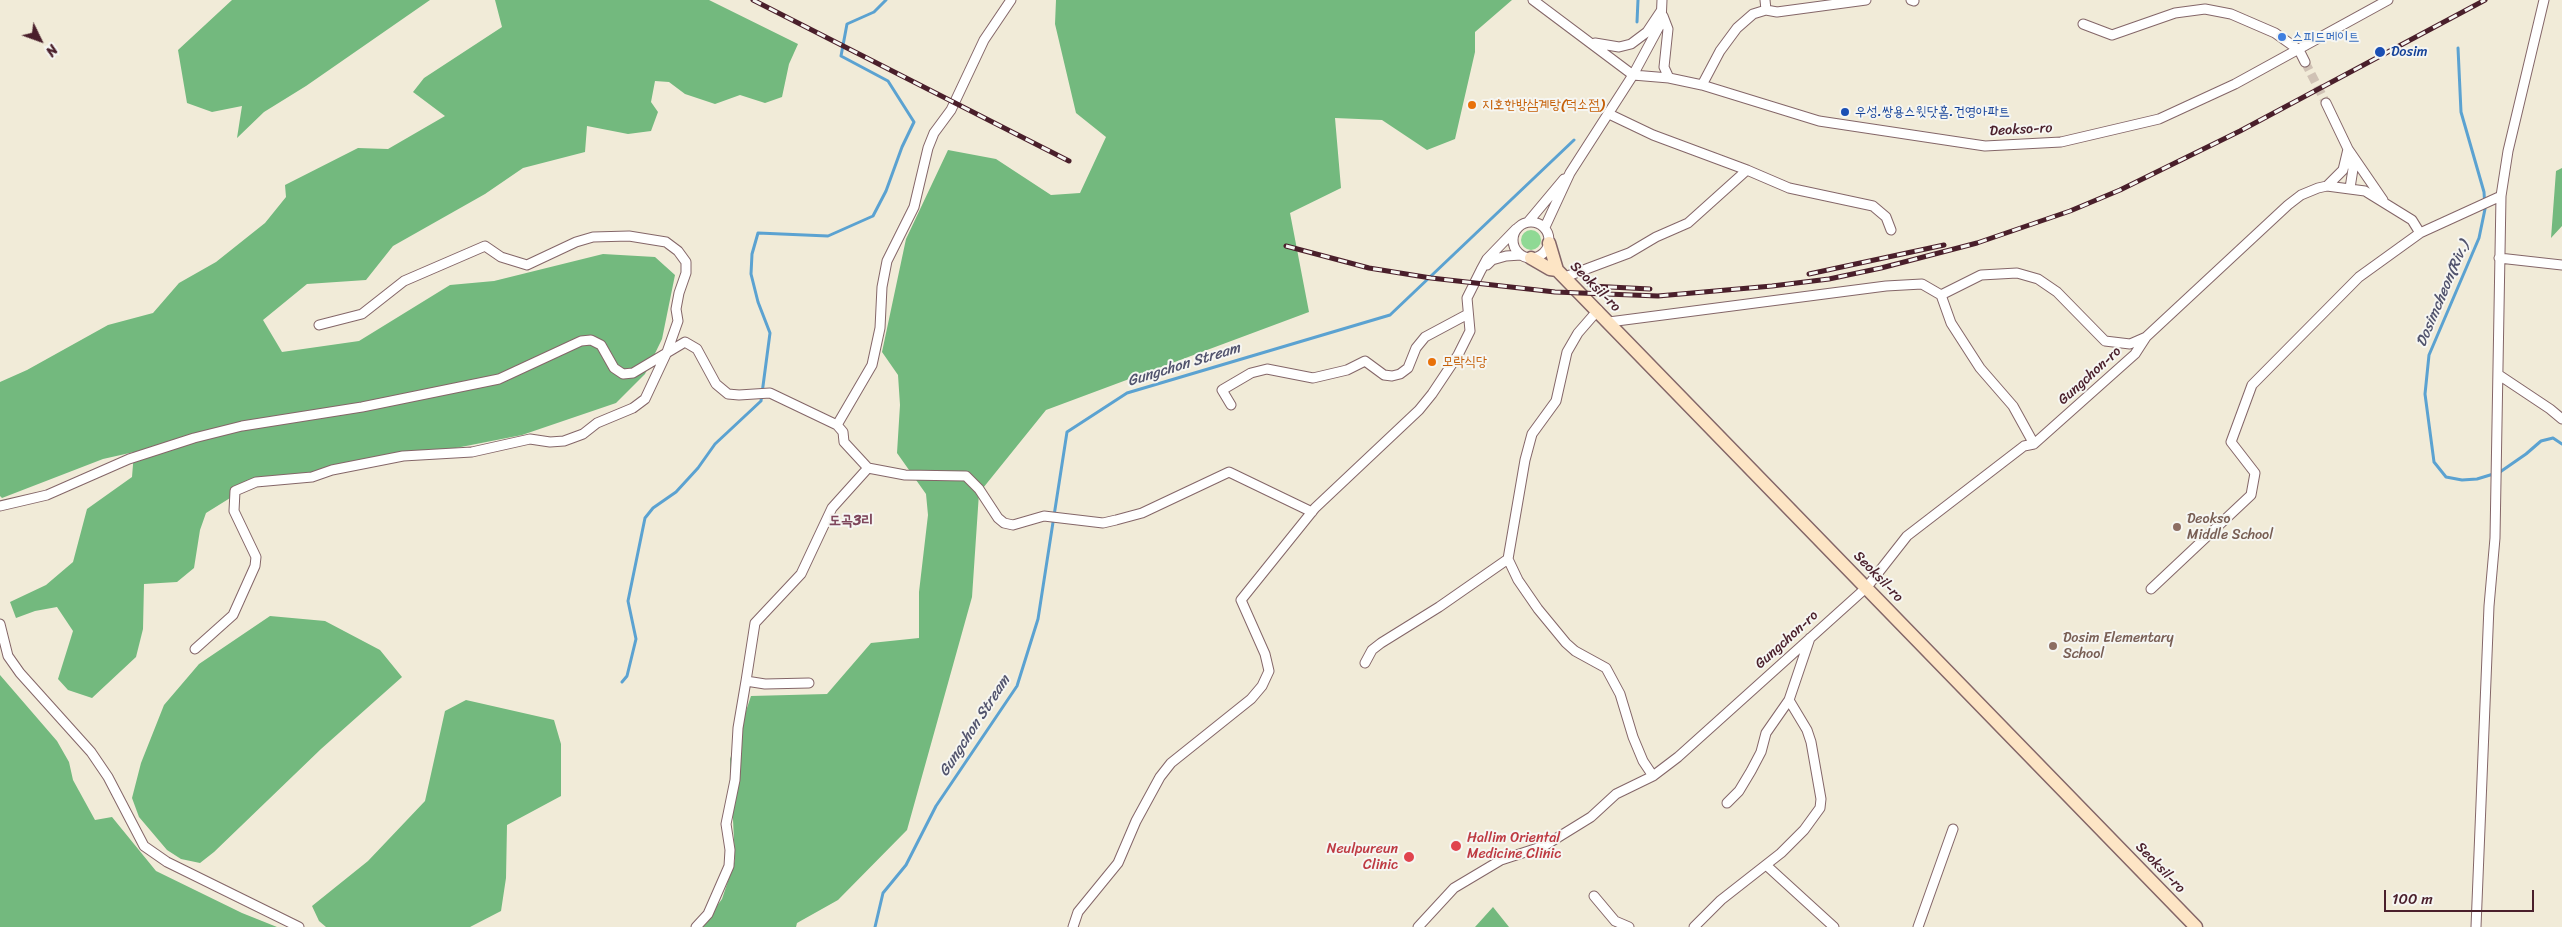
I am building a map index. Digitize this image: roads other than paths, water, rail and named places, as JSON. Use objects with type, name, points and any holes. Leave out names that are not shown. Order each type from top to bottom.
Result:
[{"type":"street","points":[[837,425],[872,365],[880,328],[882,287],[888,261],[914,207],[928,148],[934,133],[951,110],[984,40],[1011,0]]},
{"type":"street","points":[[1533,0],[1632,75]]},
{"type":"street","points":[[1528,222],[1534,221],[1544,227],[1570,173],[1632,75],[1662,23],[1662,0]]},
{"type":"street","points":[[1765,0],[1766,10]]},
{"type":"street","points":[[1702,85],[1720,51],[1737,28],[1753,14],[1766,10],[1777,12],[1819,4],[1866,0]]},
{"type":"street","name":"Deokso-ro","points":[[1632,75],[1669,78],[1702,85],[1819,121],[1985,146],[2061,142],[2159,119],[2300,50],[2388,0]]},
{"type":"street","points":[[2476,927],[2489,606],[2495,538],[2497,484],[2501,196],[2508,151],[2544,0]]},
{"type":"street","points":[[2083,24],[2112,35],[2175,14],[2205,9],[2231,14],[2275,33],[2300,50],[2305,62]]},
{"type":"street","points":[[1587,40],[1618,48],[1632,44],[1647,32],[1662,11]]},
{"type":"street","points":[[1662,11],[1668,29],[1664,67],[1669,78]]},
{"type":"street","points":[[2326,104],[2348,149],[2385,203]]},
{"type":"street","points":[[1608,114],[1653,135],[1747,170],[1789,188],[1873,206],[1886,217],[1891,230]]},
{"type":"street","points":[[2327,186],[2343,170],[2348,149]]},
{"type":"street","points":[[2348,149],[2353,168],[2350,188]]},
{"type":"street","points":[[1516,229],[1513,234],[1514,246],[1526,257],[1561,274],[1629,253],[1656,237],[1688,223],[1747,170]]},
{"type":"street","points":[[1073,927],[1078,912],[1118,863],[1136,822],[1160,777],[1171,763],[1251,699],[1262,686],[1270,671],[1265,654],[1242,600],[1312,512],[1419,410],[1432,394],[1458,355],[1470,331],[1467,298],[1487,259],[1516,229],[1528,222],[1570,173]]},
{"type":"street","points":[[2327,186],[2365,191],[2412,220],[2420,233]]},
{"type":"street","name":"Gungchon-ro","points":[[1418,927],[1454,888],[1501,860],[1544,846],[1591,817],[1616,794],[1653,776],[1678,757],[1867,587],[1907,536],[2024,446],[2034,444],[2135,354],[2146,337],[2288,205],[2301,195],[2327,186]]},
{"type":"street","points":[[2150,589],[2251,495],[2255,473],[2231,442],[2252,385],[2359,277],[2420,233],[2471,208],[2501,196]]},
{"type":"street","name":"Seoksil-ro","points":[[1544,227],[1549,237],[1551,254],[1561,274],[2196,927]]},
{"type":"street","points":[[194,649],[233,615],[255,566],[256,557],[234,512],[235,491],[241,486],[256,482],[312,477],[332,470],[403,456],[472,452],[530,439],[550,442],[564,441],[583,434],[597,423],[633,408],[644,399],[668,352],[678,321],[676,309],[678,293],[686,273],[686,262],[678,251],[666,242],[629,236],[593,236],[527,265],[501,258],[485,246],[404,282],[362,314],[319,326]]},
{"type":"street","points":[[1481,270],[1492,260],[1506,256],[1526,257],[1543,254],[1549,243]]},
{"type":"street","points":[[2499,258],[2562,265]]},
{"type":"street","points":[[1941,295],[1981,275],[2017,273],[2038,279],[2057,292],[2106,341],[2130,344],[2146,337]]},
{"type":"street","points":[[1609,322],[1886,286],[1922,284],[1941,295],[1951,323],[1980,368],[2013,406],[2034,444]]},
{"type":"street","points":[[1598,310],[1578,333],[1567,352],[1556,401],[1532,434],[1524,460],[1508,559],[1518,580],[1538,609],[1566,643],[1575,651],[1606,668],[1620,694],[1633,737],[1643,761],[1653,776]]},
{"type":"street","points":[[1231,405],[1222,390],[1251,373],[1267,369],[1313,378],[1347,370],[1365,361],[1384,375],[1400,374],[1408,368],[1416,348],[1425,336],[1468,314]]},
{"type":"street","points":[[0,506],[47,495],[129,459],[194,438],[242,426],[362,407],[499,379],[581,341],[591,340],[601,345],[614,368],[623,374],[633,373],[685,342],[697,349],[716,384],[728,394],[770,393],[837,425],[842,432],[844,442],[868,468],[905,475],[966,476],[1004,523],[1013,525],[1047,517],[1103,523],[1142,513],[1229,472],[1312,512]]},
{"type":"street","points":[[2499,375],[2550,409],[2562,420]]},
{"type":"street","points":[[696,927],[708,914],[729,866],[730,850],[726,824],[735,780],[738,728],[755,622],[800,574],[832,508],[868,468]]},
{"type":"street","points":[[1365,663],[1372,650],[1440,608],[1508,559]]},
{"type":"street","points":[[0,624],[8,656],[20,673],[91,752],[108,777],[144,846],[167,862],[299,927]]},
{"type":"street","points":[[1727,804],[1739,791],[1747,778],[1762,752],[1766,733],[1789,700],[1810,638]]},
{"type":"street","points":[[746,681],[764,684],[809,683]]},
{"type":"street","points":[[1694,927],[1721,900],[1766,865],[1816,817],[1821,799],[1811,742],[1807,730],[1789,700]]},
{"type":"street","points":[[1918,927],[1953,828]]},
{"type":"street","points":[[1766,865],[1834,927]]},
{"type":"street","points":[[1594,896],[1615,921],[1629,927]]},
{"type":"waterway","points":[[622,682],[627,676],[636,639],[628,601],[645,518],[653,508],[676,492],[698,468],[715,444],[761,401],[770,333],[758,302],[751,274],[752,254],[758,233],[828,236],[873,216],[886,191],[902,147],[914,122],[888,81],[841,56],[847,24],[874,12],[886,0]]},
{"type":"waterway","name":"Gungchon Stream","points":[[1637,22],[1638,0]]},
{"type":"waterway","name":"Dosimcheon(Riv.)","points":[[2458,48],[2461,112],[2484,192],[2485,209],[2479,238],[2429,355],[2425,394],[2434,462],[2446,477],[2462,480],[2477,479],[2500,472],[2541,441],[2553,438],[2562,444]]},
{"type":"waterway","name":"Gungchon Stream","points":[[875,927],[883,893],[906,865],[936,806],[1017,686],[1038,619],[1067,432],[1127,393],[1390,315],[1574,140]]},
{"type":"tunnel","points":[[2305,62],[2326,103]]},
{"type":"railway","points":[[753,0],[1069,161]]},
{"type":"railway","points":[[1286,246],[1369,268],[1431,278],[1555,292],[1658,296],[1829,279],[1881,268],[1977,243],[2070,211],[2120,190],[2240,131],[2485,0]]},
{"type":"railway","points":[[1809,274],[1944,245]]},
{"type":"railway","points":[[1590,286],[1650,289]]},
{"type":"place","name":"스피드메이트","points":[[2282,37]]},
{"type":"place","name":"Dosim","points":[[2380,52]]},
{"type":"place","name":"지호한방삼계탕(덕소점)","points":[[1472,105]]},
{"type":"place","name":"우성.쌍용스윗닷홈.건영아파트","points":[[1845,112]]},
{"type":"place","name":"모락식당","points":[[1432,362]]},
{"type":"place","name":"Deokso Middle School","points":[[2177,527]]},
{"type":"place","name":"Dosim Elementary School","points":[[2053,646]]},
{"type":"place","name":"Hallim Oriental Medicine Clinic","points":[[1456,846]]},
{"type":"place","name":"Neulpureun Clinic","points":[[1409,857]]},
{"type":"district","name":"도곡3리","points":[[851,521]]}]
